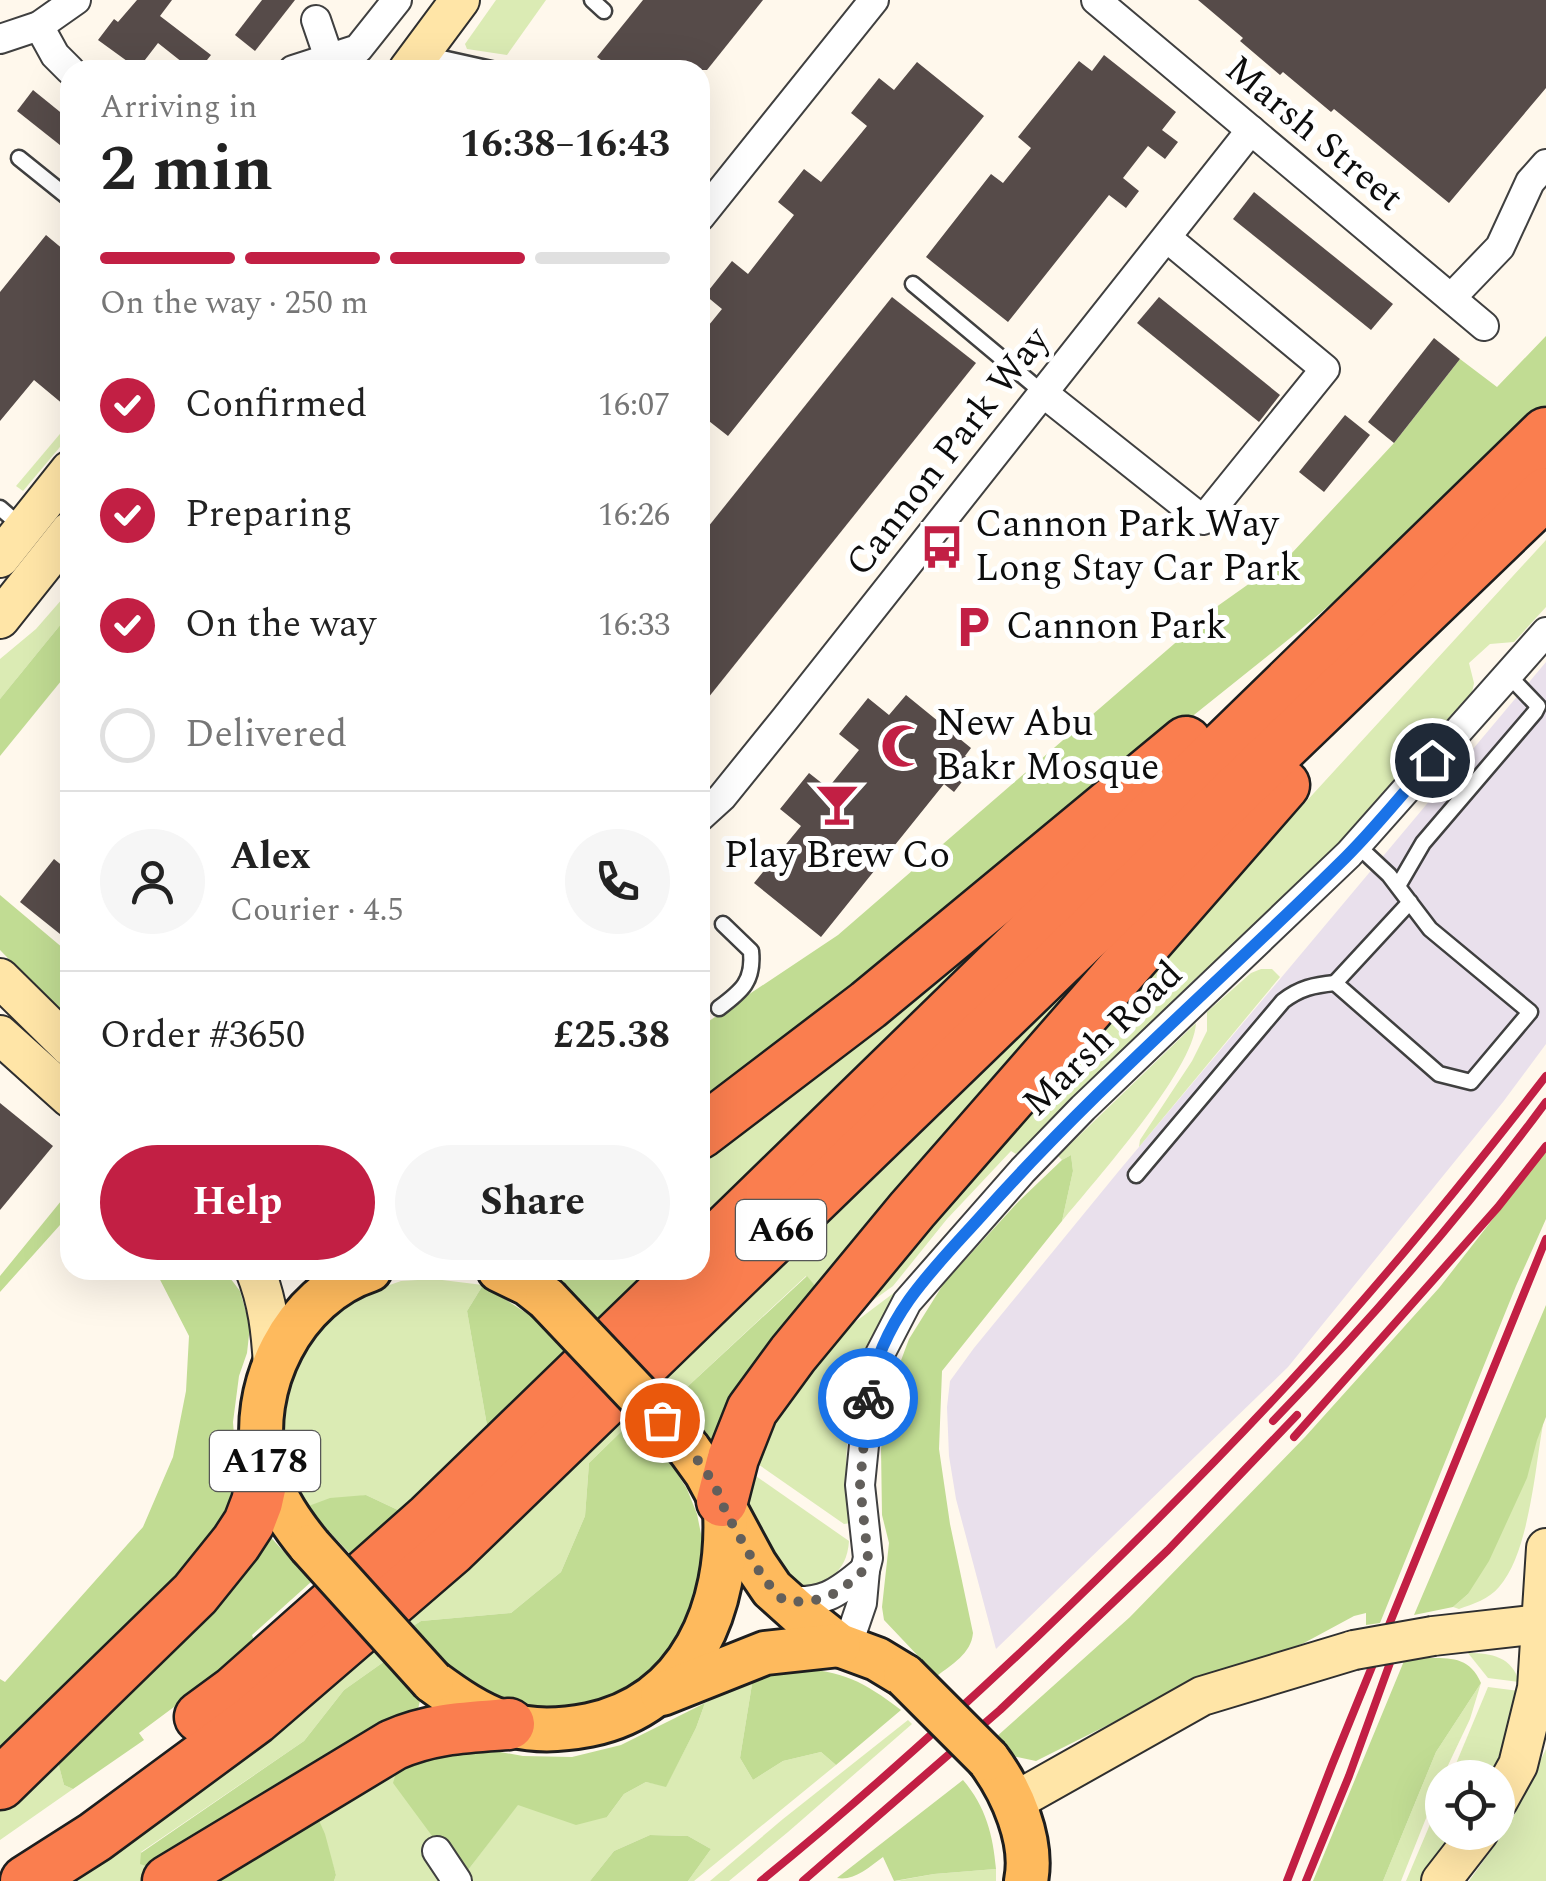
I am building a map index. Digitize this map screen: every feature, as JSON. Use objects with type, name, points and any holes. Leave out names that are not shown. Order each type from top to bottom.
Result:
[{"type":"highway","name":"A66","points":[[26,1881],[94,1837],[255,1719],[450,1550],[1102,920],[1486,521],[1546,432]]},
{"type":"highway","name":"A66","points":[[710,1124],[868,1006],[1486,521],[1546,494]]},
{"type":"highway","name":"A66","points":[[710,1247],[1486,521]]},
{"type":"highway","points":[[724,1506],[733,1458],[752,1410],[792,1354],[1486,521]]},
{"type":"highway","name":"A66","points":[[0,1858],[67,1815],[234,1692],[430,1518],[676,1280]]},
{"type":"highway","points":[[0,1784],[195,1594],[249,1523],[265,1466]]},
{"type":"highway","points":[[168,1881],[393,1745],[438,1730],[508,1724]]},
{"type":"main road","name":"A178","points":[[350,1280],[307,1312],[273,1366],[261,1410],[265,1466],[284,1511],[310,1546],[432,1681],[459,1701],[508,1724],[548,1729],[578,1727],[606,1722],[656,1696],[765,1653],[843,1646]]},
{"type":"main road","points":[[520,1280],[547,1299],[688,1448],[706,1473],[763,1578],[783,1600],[843,1646],[877,1659],[905,1676],[988,1759],[1001,1776],[1024,1834],[1026,1881]]},
{"type":"main road","name":"A178","points":[[656,1696],[693,1652],[714,1612],[725,1554],[724,1506]]},
{"type":"street","points":[[0,38],[39,26],[76,0]]},
{"type":"street","points":[[322,60],[358,49],[397,0]]},
{"type":"street","points":[[415,60],[460,0]]},
{"type":"street","points":[[710,205],[874,0]]},
{"type":"street","name":"Marsh Street","points":[[1098,1],[1484,326]]},
{"type":"street","points":[[316,20],[328,58]]},
{"type":"street","points":[[39,26],[61,60]]},
{"type":"street","name":"Cannon Park Way","points":[[710,807],[786,719],[1251,130]]},
{"type":"street","points":[[1451,298],[1500,248],[1530,182],[1546,164]]},
{"type":"street","points":[[1042,392],[1203,520],[1325,369],[1167,238]]},
{"type":"street","points":[[0,558],[12,518],[60,478]]},
{"type":"street","points":[[0,619],[60,544]]},
{"type":"street","name":"Marsh Road","points":[[843,1646],[862,1604],[868,1558],[860,1485],[870,1385],[880,1354],[908,1302],[1035,1157],[1357,845],[1546,632]]},
{"type":"street","points":[[0,978],[60,1036]]},
{"type":"street","points":[[0,1035],[60,1089]]},
{"type":"street","points":[[259,1280],[271,1325],[273,1366]]},
{"type":"street","points":[[1515,1770],[1537,1688],[1546,1548]]},
{"type":"street","points":[[783,1600],[821,1599],[840,1591],[864,1570]]},
{"type":"street","points":[[1012,1803],[1202,1696],[1354,1650],[1433,1636],[1543,1624]]},
{"type":"street","points":[[437,1850],[457,1881]]},
{"type":"street","points":[[1442,1881],[1466,1850]]},
{"type":"lane","points":[[592,0],[604,11]]},
{"type":"lane","points":[[20,158],[60,192]]},
{"type":"lane","points":[[914,284],[1042,392]]},
{"type":"lane","points":[[1398,886],[1423,843],[1535,712],[1538,706],[1533,699],[1508,675]]},
{"type":"lane","points":[[1335,983],[1439,1074],[1471,1082],[1530,1012],[1430,929],[1390,875],[1357,845]]},
{"type":"lane","points":[[1136,1175],[1283,1001],[1312,985],[1335,983],[1410,902]]},
{"type":"lane","points":[[719,1008],[748,982],[752,967],[751,951],[724,924]]},
{"type":"shaded area","points":[[1546,662],[1546,1044],[1288,1367],[996,1649],[956,1499],[949,1456],[950,1381],[1118,1172]]},
{"type":"green space","points":[[496,0],[546,0],[507,55],[467,49],[465,44]]},
{"type":"green space","points":[[1546,336],[1546,405],[1421,528],[1299,631],[710,1102],[710,1020],[838,935],[1219,605],[1291,554],[1394,443],[1460,359],[1497,387]]},
{"type":"green space","points":[[60,434],[60,447],[23,491],[16,486]]},
{"type":"green space","points":[[1546,540],[1546,607],[1514,642],[1490,644],[1469,663],[1474,683],[1470,703],[1310,876],[1274,904],[1268,916],[1195,979],[1016,1154],[1011,1151],[947,1219],[893,1286],[825,1335],[1036,1096]]},
{"type":"green space","points":[[60,601],[60,625],[0,699],[0,659],[36,629]]},
{"type":"green space","points":[[60,625],[60,682],[0,756],[0,699]]},
{"type":"green space","points":[[1256,797],[821,1293],[806,1276],[672,1401],[651,1379]]},
{"type":"green space","points":[[1091,851],[710,1227],[710,1151]]},
{"type":"green space","points":[[0,895],[60,946],[60,1012],[0,950]]},
{"type":"green space","points":[[1272,969],[1280,977],[1139,1147],[1192,1061],[1207,1031],[1207,1012],[1251,973]]},
{"type":"green space","points":[[1196,1023],[1191,1043],[1161,1096],[1062,1221],[1073,1171],[1071,1155],[1062,1160],[1058,1156]]},
{"type":"green space","points":[[1546,1151],[1546,1219],[1380,1623],[1366,1625],[1366,1613],[1354,1616],[1304,1643],[1142,1708],[1036,1761],[1007,1755],[995,1738],[1130,1617],[1305,1437],[1439,1288]]},
{"type":"green space","points":[[1071,1155],[1073,1171],[1062,1221],[942,1371],[939,1449],[973,1633],[965,1653],[937,1676],[884,1620],[889,1543],[882,1515],[881,1449],[890,1390],[909,1339],[944,1283],[1019,1201]]},
{"type":"green space","points":[[60,1202],[60,1225],[0,1292],[0,1276]]},
{"type":"green space","points":[[807,1276],[821,1293],[714,1445],[672,1401]]},
{"type":"green space","points":[[160,1280],[232,1280],[240,1291],[250,1326],[233,1422],[238,1493],[219,1535],[0,1756],[0,1679],[5,1682],[143,1527],[173,1457],[186,1391],[189,1336]]},
{"type":"green space","points":[[442,1280],[483,1285],[467,1311],[488,1431],[400,1511],[366,1495],[306,1507],[291,1484],[282,1450],[284,1400],[291,1374],[304,1349],[333,1314],[364,1294],[401,1281]]},
{"type":"green space","points":[[552,1280],[637,1280],[647,1288],[600,1325]]},
{"type":"green space","points":[[483,1285],[531,1316],[567,1352],[488,1431],[467,1311]]},
{"type":"green space","points":[[895,1292],[865,1358],[854,1398],[846,1461],[851,1523],[844,1524],[755,1462],[761,1439],[830,1341]]},
{"type":"green space","points":[[1546,1305],[1546,1417],[1527,1478],[1489,1561],[1468,1594],[1453,1607],[1414,1615]]},
{"type":"green space","points":[[624,1410],[633,1420],[589,1463],[585,1516],[561,1572],[511,1613],[421,1621],[413,1626],[404,1615]]},
{"type":"green space","points":[[633,1420],[671,1464],[697,1514],[703,1574],[678,1640],[657,1665],[625,1691],[559,1712],[511,1706],[465,1684],[413,1626],[421,1621],[511,1613],[561,1572],[585,1516],[589,1463]]},
{"type":"green space","points":[[1543,1424],[1524,1532],[1509,1572],[1486,1598],[1459,1609],[1453,1607],[1468,1594]]},
{"type":"green space","points":[[750,1472],[849,1541],[844,1562],[832,1576],[816,1584],[795,1587],[749,1528],[746,1487]]},
{"type":"green space","points":[[366,1495],[400,1511],[354,1558],[306,1507],[330,1498]]},
{"type":"green space","points":[[267,1533],[311,1582],[252,1635],[256,1646],[139,1733],[144,1740],[73,1789],[64,1785],[55,1751]]},
{"type":"green space","points":[[370,1644],[385,1661],[344,1690],[304,1741],[141,1852],[161,1871],[140,1881],[57,1881]]},
{"type":"green space","points":[[1468,1653],[1500,1658],[1511,1667],[1519,1682],[1488,1678]]},
{"type":"green space","points":[[1452,1659],[1471,1668],[1481,1683],[1433,1760],[1425,1760],[1425,1779],[1383,1881],[1313,1881],[1404,1661]]},
{"type":"green space","points":[[385,1661],[420,1701],[417,1713],[161,1871],[140,1864],[141,1853],[304,1741],[344,1690]]},
{"type":"green space","points":[[795,1668],[852,1679],[901,1710],[836,1765],[821,1752],[783,1761],[753,1780],[740,1758],[753,1678]]},
{"type":"green space","points":[[753,1678],[740,1758],[753,1780],[783,1761],[821,1752],[836,1765],[694,1881],[688,1881],[711,1849],[688,1836],[650,1835],[614,1851],[590,1881],[470,1881],[465,1874],[518,1804],[607,1817],[624,1794],[646,1782],[666,1786],[705,1703]]},
{"type":"green space","points":[[1481,1683],[1470,1719],[1451,1760],[1433,1760]]},
{"type":"green space","points":[[1488,1687],[1519,1691],[1501,1760],[1458,1760]]},
{"type":"green space","points":[[705,1703],[666,1787],[646,1782],[624,1794],[607,1817],[576,1825],[518,1805],[465,1874],[393,1783],[398,1766],[466,1746],[523,1756],[572,1757],[621,1745]]},
{"type":"green space","points":[[908,1720],[912,1724],[729,1881],[710,1881],[783,1819]]},
{"type":"green space","points":[[1546,1749],[1546,1881],[1469,1881],[1491,1850],[1515,1850],[1515,1814]]},
{"type":"green space","points":[[55,1751],[64,1785],[73,1789],[0,1840],[0,1807]]},
{"type":"green space","points":[[398,1766],[438,1844],[441,1881],[334,1881],[336,1875],[317,1816]]},
{"type":"green space","points":[[1425,1779],[1425,1821],[1401,1881],[1383,1881]]},
{"type":"green space","points":[[963,1780],[987,1822],[996,1869],[894,1881],[883,1857],[855,1876],[837,1878]]},
{"type":"green space","points":[[317,1816],[336,1875],[334,1881],[202,1881]]},
{"type":"green space","points":[[650,1835],[688,1836],[711,1849],[688,1881],[590,1881],[614,1851]]},
{"type":"green space","points":[[1425,1836],[1425,1850],[1450,1850],[1425,1881],[1406,1881]]},
{"type":"green space","points":[[996,1869],[996,1881],[896,1881],[934,1874]]},
{"type":"building","points":[[137,0],[172,0],[160,16],[211,55],[207,60],[179,60],[158,43],[145,60],[126,60],[98,40],[114,19],[118,22]]},
{"type":"building","points":[[262,0],[295,0],[255,51],[235,35]]},
{"type":"building","points":[[643,0],[763,0],[710,66],[710,60],[597,57]]},
{"type":"building","points":[[1198,0],[1546,0],[1546,88],[1449,203],[1334,109],[1331,112],[1283,72],[1280,75]]},
{"type":"building","points":[[1104,55],[1176,112],[1162,130],[1178,142],[1165,159],[1148,146],[1123,178],[1139,191],[1126,208],[1109,195],[1008,322],[926,257],[991,174],[1003,183],[1031,148],[1018,137],[1079,61],[1092,71]]},
{"type":"building","points":[[917,62],[984,116],[728,436],[710,422],[710,324],[722,309],[710,299],[710,289],[732,261],[748,274],[794,215],[778,202],[804,169],[821,182],[867,126],[851,113],[879,78],[894,90]]},
{"type":"building","points":[[33,90],[60,112],[60,145],[17,111]]},
{"type":"building","points":[[1254,192],[1393,304],[1371,330],[1233,219]]},
{"type":"building","points":[[46,235],[60,247],[60,402],[34,380],[0,421],[0,292]]},
{"type":"building","points":[[892,297],[976,363],[710,696],[710,524]]},
{"type":"building","points":[[1159,297],[1280,395],[1259,422],[1137,323]]},
{"type":"building","points":[[1434,338],[1460,359],[1394,443],[1368,422]]},
{"type":"building","points":[[1345,415],[1370,435],[1324,492],[1299,472]]},
{"type":"building","points":[[906,695],[971,748],[965,756],[976,764],[954,792],[944,784],[821,937],[754,883],[801,826],[780,809],[809,773],[828,788],[859,750],[839,734],[868,698],[889,715]]},
{"type":"building","points":[[54,859],[60,864],[60,934],[20,902]]},
{"type":"building","points":[[0,1103],[53,1146],[0,1210]]},
{"type":"railway","points":[[761,1881],[970,1699],[1210,1466],[1370,1292],[1546,1076]]},
{"type":"railway","points":[[1273,1421],[1415,1266],[1546,1102]]},
{"type":"railway","points":[[1294,1437],[1498,1207],[1546,1146]]},
{"type":"railway","points":[[1287,1881],[1546,1239]]},
{"type":"railway","points":[[803,1881],[1000,1710],[1168,1550],[1297,1415]]},
{"type":"railway","points":[[1306,1881],[1399,1638]]},
{"type":"way so far","points":[[662,1420],[706,1473],[763,1578],[783,1600],[802,1602],[840,1591],[864,1570],[868,1558],[860,1485],[868,1398]]},
{"type":"place","name":"Cannon Park Way Long Stay Car Park","points":[[942,547]]},
{"type":"place","name":"Cannon Park","points":[[973,627]]},
{"type":"place","name":"New Abu Bakr Mosque","points":[[903,746]]},
{"type":"place","name":"Play Brew Co","points":[[837,804]]},
{"type":"route","points":[[868,1398],[880,1354],[908,1302],[959,1242],[1084,1108],[1349,854],[1432,760]]}]
